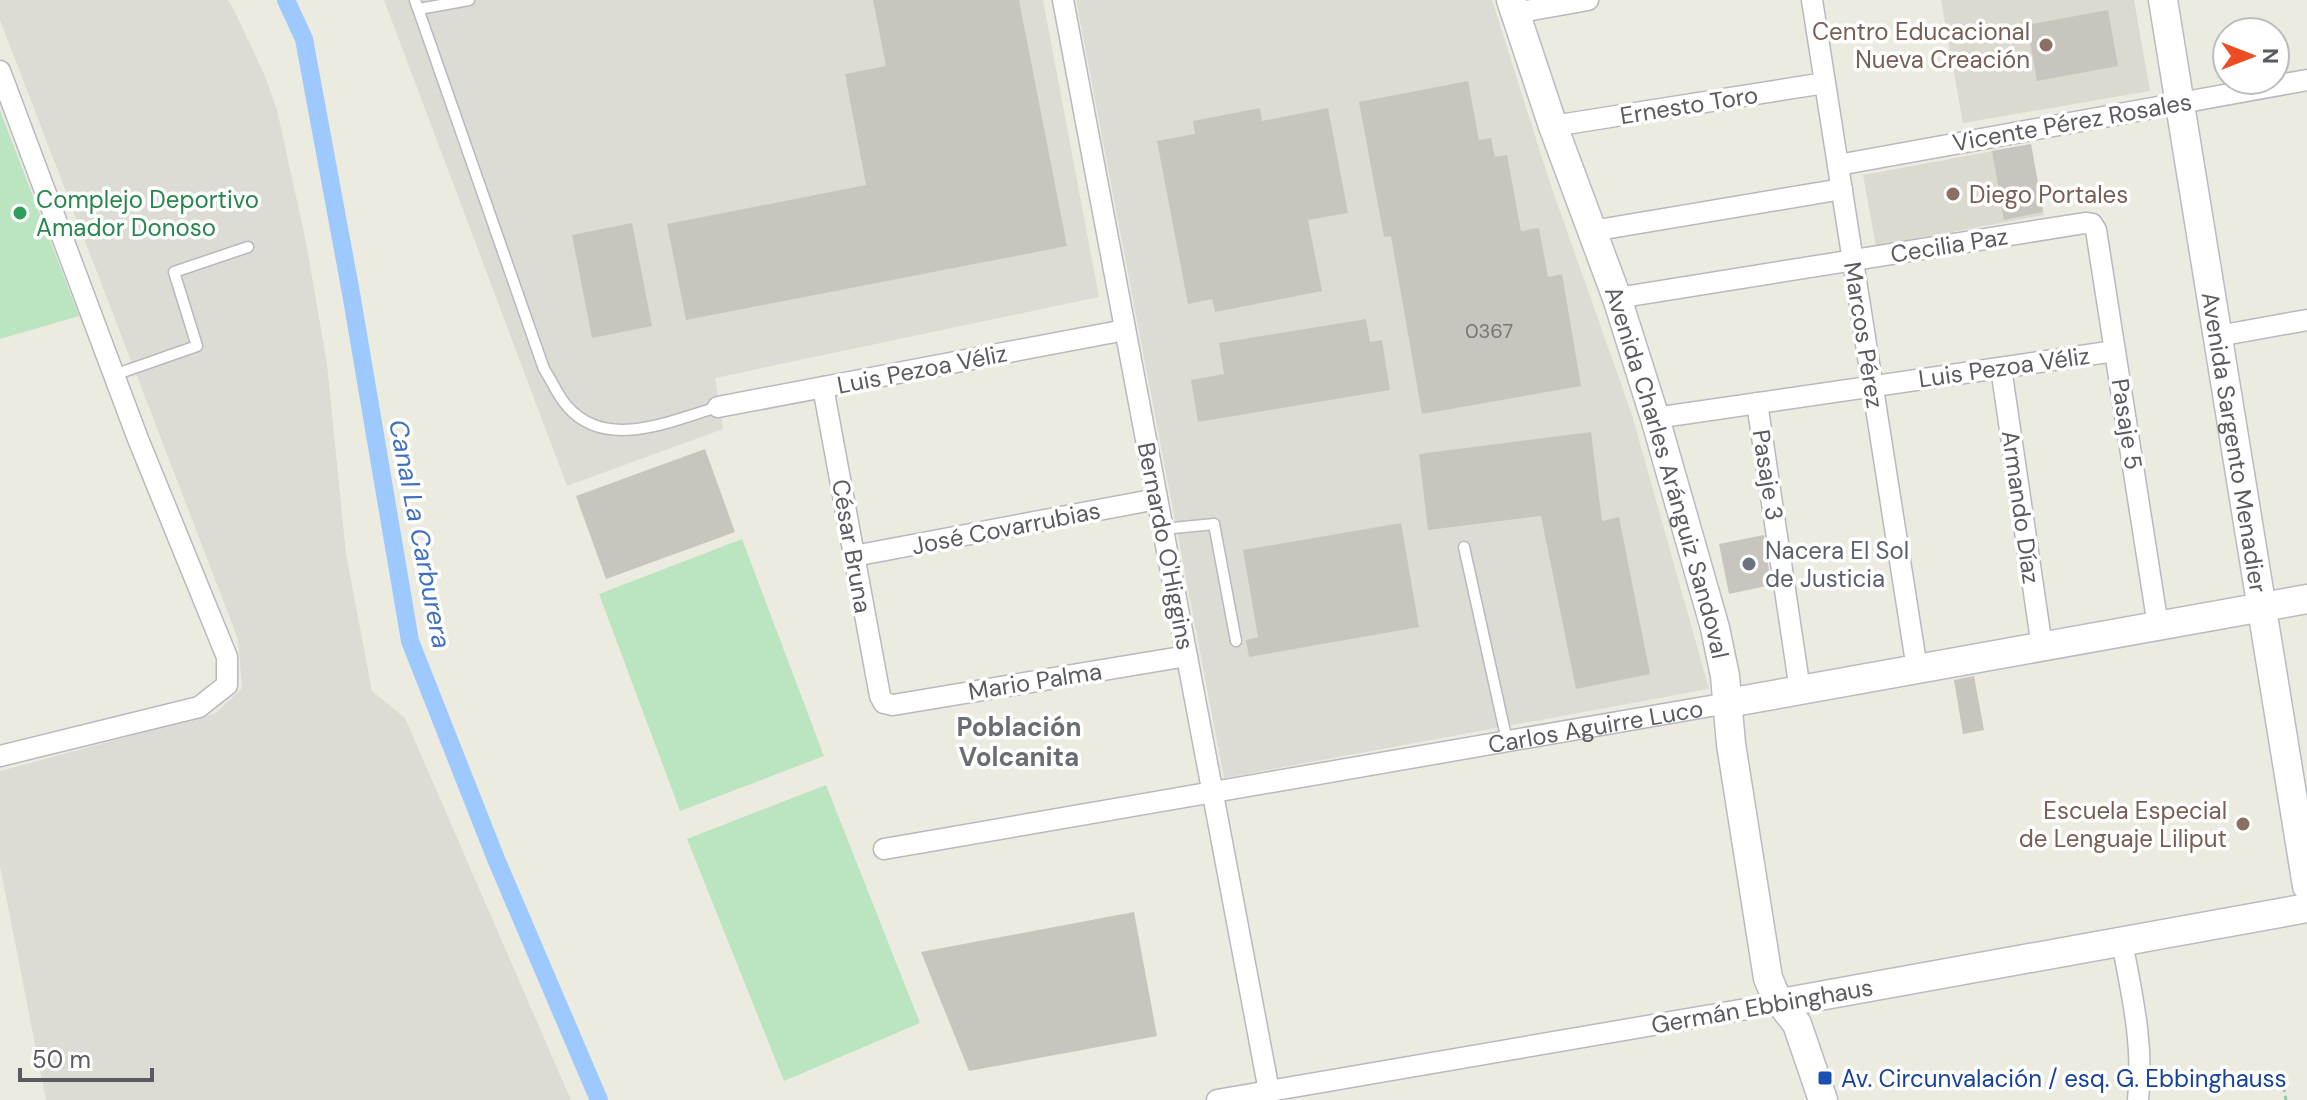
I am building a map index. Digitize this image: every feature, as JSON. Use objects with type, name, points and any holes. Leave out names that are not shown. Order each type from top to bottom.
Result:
[{"type":"street","name":"Bernardo O'Higgins","points":[[1063,0],[1212,792],[1278,1093]]},
{"type":"street","points":[[1513,6],[1588,0]]},
{"type":"street","name":"Marcos Pérez","points":[[1812,0],[1917,669]]},
{"type":"street","name":"Avenida Sargento Menadier","points":[[2163,0],[2307,886]]},
{"type":"street","name":"Avenida Charles Aránguiz Sandoval","points":[[1513,6],[1553,126],[1617,298],[1715,628],[1725,676],[1731,744],[1768,978],[1772,991],[1797,1024],[1823,1100]]},
{"type":"street","points":[[0,71],[114,375],[227,657],[227,685],[199,707],[0,756]]},
{"type":"street","name":"Vicente Pérez Rosales","points":[[1838,165],[2307,80]]},
{"type":"street","name":"Ernesto Toro","points":[[1553,126],[1825,83]]},
{"type":"street","points":[[1592,231],[1842,189]]},
{"type":"street","name":"Cecilia Paz","points":[[1617,298],[2092,224]]},
{"type":"street","name":"Pasaje 5","points":[[2092,224],[2096,230],[2158,626]]},
{"type":"street","points":[[2218,336],[2307,320]]},
{"type":"street","name":"Luis Pezoa Véliz","points":[[718,407],[1125,330]]},
{"type":"street","name":"Luis Pezoa Véliz","points":[[1655,418],[2115,351]]},
{"type":"street","name":"Armando Díaz","points":[[2001,368],[2042,647]]},
{"type":"street","name":"César Bruna","points":[[823,387],[880,696],[884,703]]},
{"type":"street","name":"Pasaje 3","points":[[1757,403],[1800,690]]},
{"type":"street","name":"José Covarrubias","points":[[854,556],[1157,499]]},
{"type":"street","name":"Carlos Aguirre Luco","points":[[884,849],[2307,599]]},
{"type":"street","name":"Mario Palma","points":[[884,703],[893,705],[1187,656]]},
{"type":"street","name":"Germán Ebbinghaus","points":[[1217,1100],[1278,1093],[2307,908]]},
{"type":"street","points":[[2122,942],[2139,1035],[2138,1100]]},
{"type":"lane","points":[[469,0],[417,5],[544,369],[568,407],[587,422],[607,430],[634,430],[718,407]]},
{"type":"lane","points":[[114,375],[197,346],[174,272],[248,247]]},
{"type":"lane","points":[[1163,529],[1214,524],[1236,641]]},
{"type":"lane","points":[[1464,547],[1507,741]]},
{"type":"path","points":[[2283,1084],[2286,1100]]},
{"type":"shaded area","points":[[0,0],[228,0],[234,10],[265,76],[277,110],[306,242],[327,364],[346,554],[372,691],[405,718],[571,1100],[46,1100],[0,866],[0,771],[216,713],[242,688],[238,639],[0,20]]},
{"type":"shaded area","points":[[384,0],[1043,0],[1099,297],[715,378],[723,429],[567,486]]},
{"type":"shaded area","points":[[1076,0],[1492,0],[1550,183],[1632,415],[1709,689],[1224,778]]},
{"type":"shaded area","name":"Centro Educacional Nueva Creación","points":[[1941,0],[2134,0],[2150,91],[1963,123]]},
{"type":"shaded area","name":"Diego Portales","points":[[2031,144],[2044,215],[1876,246],[1863,175]]},
{"type":"green space","name":"Complejo Deportivo Amador Donoso","points":[[0,110],[79,316],[0,339]]},
{"type":"green space","points":[[742,539],[824,756],[680,811],[599,594]]},
{"type":"green space","points":[[826,785],[920,1023],[784,1081],[687,839]]},
{"type":"building","points":[[873,0],[1019,0],[1067,246],[686,320],[667,224],[866,185],[845,74],[886,66]]},
{"type":"building","points":[[2108,10],[2118,66],[2037,81],[2027,25]]},
{"type":"building","points":[[1468,81],[1479,140],[1491,138],[1495,157],[1507,155],[1521,231],[1539,228],[1548,277],[1562,274],[1581,386],[1422,414],[1391,236],[1384,237],[1359,102]]},
{"type":"building","points":[[1260,108],[1262,121],[1328,108],[1348,213],[1308,220],[1322,291],[1215,312],[1212,299],[1188,304],[1157,141],[1195,134],[1193,121]]},
{"type":"building","points":[[2031,144],[2043,212],[2004,220],[1992,151]]},
{"type":"building","points":[[632,223],[652,326],[592,338],[572,235]]},
{"type":"building","points":[[1366,319],[1370,342],[1382,340],[1390,390],[1198,422],[1191,380],[1224,374],[1219,343]]},
{"type":"building","points":[[1591,432],[1602,521],[1619,517],[1650,674],[1576,689],[1541,516],[1428,530],[1419,454]]},
{"type":"building","points":[[705,449],[735,532],[606,579],[576,496]]},
{"type":"building","points":[[1401,523],[1419,627],[1249,657],[1246,640],[1258,637],[1243,550]]},
{"type":"building","name":"Nacera El Sol de Justicia","points":[[1764,535],[1771,585],[1729,594],[1719,544]]},
{"type":"building","points":[[1974,676],[1984,730],[1963,734],[1954,680]]},
{"type":"building","points":[[1134,912],[1157,1036],[969,1071],[921,952]]},
{"type":"waterway","name":"Canal La Carburera","points":[[286,0],[304,39],[410,641],[496,859],[599,1100]]},
{"type":"place","name":"Centro Educacional Nueva Creación","points":[[2046,45]]},
{"type":"place","name":"Diego Portales","points":[[1953,194]]},
{"type":"place","name":"Complejo Deportivo Amador Donoso","points":[[20,213]]},
{"type":"place","name":"Nacera El Sol de Justicia","points":[[1749,564]]},
{"type":"place","name":"Escuela Especial de Lenguaje Liliput","points":[[2243,824]]},
{"type":"place","name":"Av. Circunvalación / esq. G. Ebbinghauss","points":[[1825,1078]]},
{"type":"district","name":"Población Volcanita","points":[[1019,742]]}]
